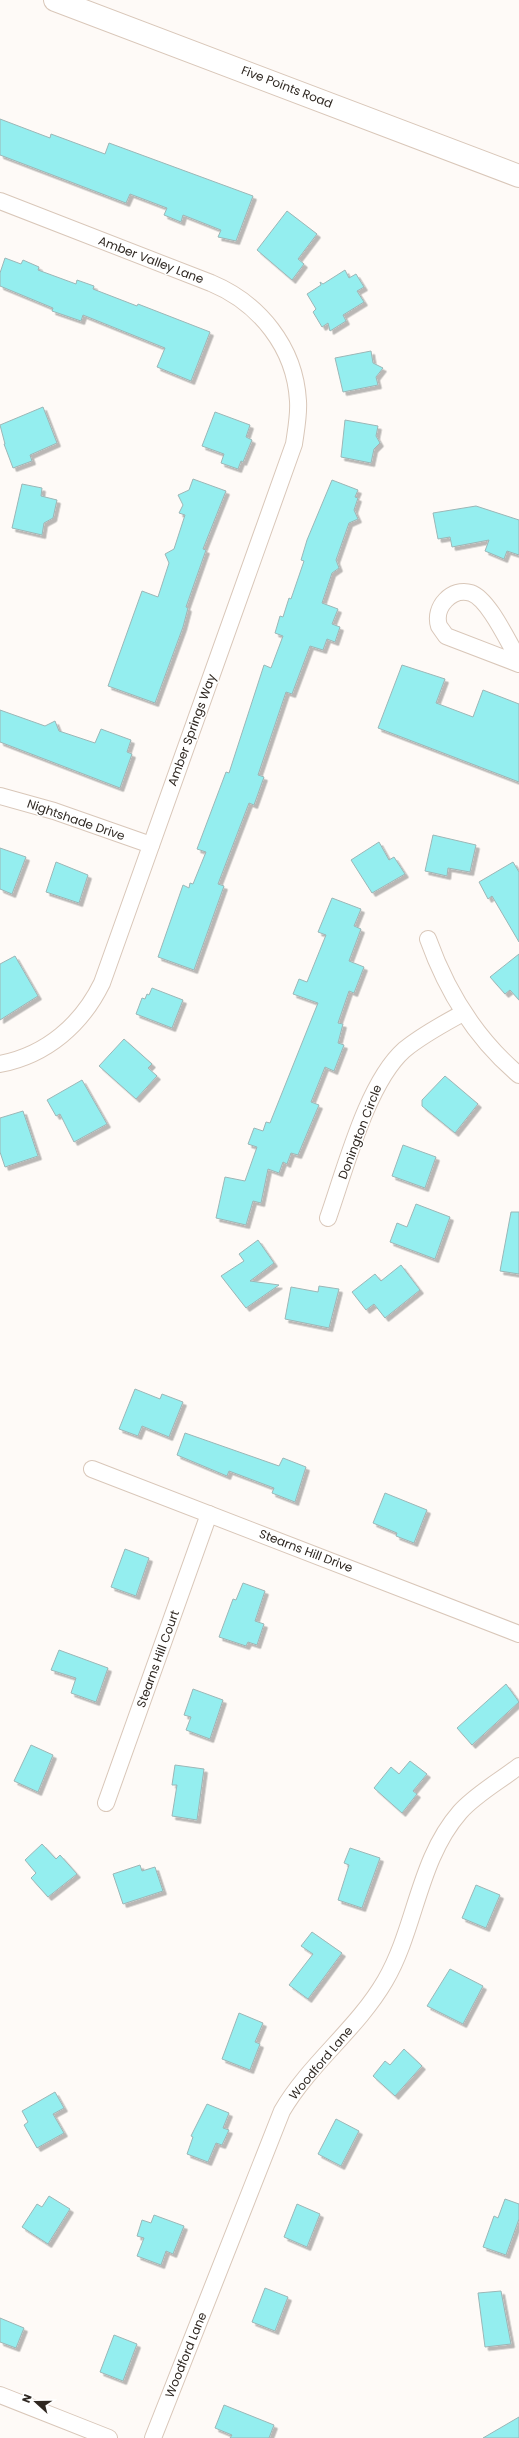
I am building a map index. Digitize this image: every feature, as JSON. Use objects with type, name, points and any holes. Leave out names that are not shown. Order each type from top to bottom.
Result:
[{"type":"street","name":"Five Points Road","points":[[55,0],[86,5],[519,176]]},
{"type":"street","name":"Amber Valley Lane","points":[[0,201],[230,292],[260,315],[283,347]]},
{"type":"street","name":"Amber Springs Way","points":[[0,1064],[27,1056],[49,1045],[67,1032],[95,998],[102,983],[294,444],[298,400],[290,364],[283,347]]},
{"type":"street","points":[[519,660],[484,604],[471,593],[455,593],[444,600],[438,612],[439,625],[446,636],[519,664]]},
{"type":"street","name":"Nightshade Drive","points":[[0,796],[54,811],[150,846]]},
{"type":"street","points":[[428,939],[438,968],[463,1013],[484,1041],[519,1075]]},
{"type":"street","name":"Donington Circle","points":[[328,1218],[370,1101],[383,1076],[404,1050],[427,1034],[463,1013]]},
{"type":"street","name":"Stearns Hill Drive","points":[[92,1469],[519,1634]]},
{"type":"street","name":"Stearns Hill Court","points":[[106,1803],[209,1514]]},
{"type":"street","name":"Woodford Lane","points":[[153,2438],[282,2111],[293,2093],[362,2014],[385,1980],[399,1950],[432,1858],[449,1828],[460,1812],[519,1766]]},
{"type":"street","points":[[0,2395],[108,2438]]},
{"type":"building","points":[[0,119],[50,138],[51,134],[105,154],[109,143],[253,196],[236,241],[218,237],[221,230],[183,215],[181,222],[164,215],[167,208],[130,194],[126,203],[0,155]]},
{"type":"building","points":[[287,211],[317,234],[298,259],[304,264],[292,280],[257,250]]},
{"type":"building","points":[[5,258],[21,264],[23,260],[39,267],[38,270],[76,284],[77,280],[94,286],[93,289],[137,306],[138,304],[210,332],[191,381],[157,367],[165,348],[83,315],[81,321],[52,311],[53,308],[0,286],[0,273]]},
{"type":"building","points":[[345,270],[349,278],[356,274],[364,287],[357,291],[364,302],[343,315],[346,321],[330,331],[328,323],[322,327],[313,312],[316,309],[307,294],[321,285],[320,282],[323,284]]},
{"type":"building","points":[[371,351],[373,363],[383,368],[376,377],[378,385],[343,392],[335,358]]},
{"type":"building","points":[[43,407],[57,443],[30,455],[32,461],[13,468],[4,444],[0,425]]},
{"type":"building","points":[[215,412],[250,425],[246,437],[252,440],[243,462],[241,461],[238,469],[221,463],[224,454],[202,446]]},
{"type":"building","points":[[345,420],[378,426],[376,436],[380,443],[374,449],[371,463],[341,457]]},
{"type":"building","points":[[193,479],[226,491],[203,549],[206,550],[186,607],[188,608],[183,627],[155,703],[108,686],[142,591],[158,597],[169,563],[165,554],[174,549],[185,515],[179,513],[183,505],[178,495],[189,490]]},
{"type":"building","points":[[332,480],[358,490],[355,497],[358,498],[354,510],[358,519],[349,523],[336,560],[339,568],[332,573],[322,603],[338,609],[332,624],[340,627],[335,642],[327,639],[323,650],[310,646],[292,694],[286,692],[258,775],[264,777],[254,805],[249,803],[218,884],[224,886],[194,970],[158,957],[183,885],[189,888],[190,883],[193,884],[206,852],[197,849],[226,772],[229,773],[264,665],[271,668],[283,636],[275,633],[280,616],[283,617],[289,598],[291,599],[304,561],[301,560],[307,540]]},
{"type":"building","points":[[22,484],[42,488],[41,496],[57,500],[53,518],[44,523],[42,535],[12,528]]},
{"type":"building","points":[[476,506],[519,520],[519,555],[507,551],[504,559],[485,551],[489,540],[452,547],[450,537],[438,539],[433,513]]},
{"type":"building","points":[[402,665],[445,679],[436,703],[473,717],[483,690],[519,704],[519,782],[378,728]]},
{"type":"building","points":[[0,710],[45,726],[55,721],[59,731],[95,743],[101,729],[131,740],[127,752],[132,754],[120,788],[0,742]]},
{"type":"building","points":[[433,835],[476,845],[470,872],[448,868],[447,876],[425,871]]},
{"type":"building","points":[[379,842],[389,860],[394,857],[405,874],[372,893],[351,860]]},
{"type":"building","points":[[0,848],[26,857],[12,894],[0,889]]},
{"type":"building","points":[[56,862],[88,875],[79,903],[46,892]]},
{"type":"building","points":[[513,862],[519,872],[519,942],[492,896],[488,899],[479,882]]},
{"type":"building","points":[[332,898],[361,909],[354,926],[361,929],[349,961],[364,967],[354,993],[349,991],[338,1023],[343,1024],[338,1043],[344,1045],[334,1071],[325,1067],[311,1102],[319,1105],[298,1155],[291,1153],[287,1164],[283,1162],[279,1173],[268,1169],[261,1203],[253,1201],[246,1225],[216,1218],[225,1177],[245,1181],[257,1147],[248,1144],[254,1128],[263,1131],[266,1122],[270,1123],[318,1003],[293,994],[299,979],[307,982],[326,935],[318,932]]},
{"type":"building","points":[[519,954],[519,1000],[510,990],[505,994],[490,977]]},
{"type":"building","points":[[15,956],[38,996],[0,1020],[0,964]]},
{"type":"building","points":[[152,988],[183,1000],[172,1028],[136,1014],[142,998],[145,999],[147,994],[149,995]]},
{"type":"building","points":[[124,1039],[152,1064],[148,1068],[157,1076],[136,1099],[99,1066]]},
{"type":"building","points":[[445,1076],[478,1104],[455,1133],[422,1106],[422,1100]]},
{"type":"building","points":[[82,1080],[107,1124],[74,1142],[60,1114],[56,1116],[47,1100]]},
{"type":"building","points":[[23,1111],[38,1156],[5,1167],[0,1152],[0,1118]]},
{"type":"building","points":[[403,1145],[436,1157],[425,1188],[392,1176]]},
{"type":"building","points":[[416,1204],[450,1217],[435,1259],[390,1242],[397,1223],[407,1227]]},
{"type":"building","points":[[511,1212],[519,1212],[519,1274],[500,1271]]},
{"type":"building","points":[[258,1240],[274,1263],[250,1281],[279,1285],[246,1308],[221,1276],[244,1261],[239,1254]]},
{"type":"building","points":[[401,1265],[420,1290],[385,1318],[374,1304],[366,1310],[352,1292],[375,1274],[381,1281]]},
{"type":"building","points":[[319,1286],[339,1289],[329,1328],[285,1319],[291,1287],[318,1292]]},
{"type":"building","points":[[135,1389],[160,1399],[162,1394],[183,1402],[169,1437],[142,1426],[138,1436],[119,1429]]},
{"type":"building","points":[[185,1433],[279,1466],[283,1458],[306,1467],[295,1502],[272,1493],[274,1488],[229,1471],[227,1476],[177,1455]]},
{"type":"building","points":[[385,1493],[427,1510],[414,1543],[396,1536],[397,1533],[373,1523]]},
{"type":"building","points":[[125,1549],[149,1558],[136,1596],[111,1587]]},
{"type":"building","points":[[243,1583],[265,1591],[255,1621],[264,1624],[257,1645],[248,1642],[246,1646],[219,1637],[233,1599],[236,1600]]},
{"type":"building","points":[[59,1650],[108,1668],[96,1702],[71,1693],[76,1678],[51,1670]]},
{"type":"building","points":[[506,1684],[519,1702],[472,1745],[457,1728]]},
{"type":"building","points":[[193,1689],[223,1700],[210,1739],[186,1730],[191,1717],[184,1715]]},
{"type":"building","points":[[31,1745],[53,1755],[38,1792],[14,1781]]},
{"type":"building","points":[[410,1761],[427,1774],[413,1791],[417,1794],[402,1813],[374,1788],[391,1767],[399,1774]]},
{"type":"building","points":[[175,1765],[204,1769],[197,1820],[172,1816],[177,1785],[172,1785]]},
{"type":"building","points":[[42,1844],[56,1859],[60,1855],[77,1874],[48,1897],[31,1878],[36,1873],[25,1860]]},
{"type":"building","points":[[350,1848],[380,1858],[362,1908],[338,1900],[349,1865],[344,1863]]},
{"type":"building","points":[[140,1865],[142,1871],[155,1867],[163,1891],[123,1904],[113,1874]]},
{"type":"building","points":[[476,1885],[500,1895],[486,1928],[462,1918]]},
{"type":"building","points":[[312,1932],[342,1953],[308,1999],[289,1985],[313,1954],[301,1946]]},
{"type":"building","points":[[450,1969],[483,1986],[463,2024],[427,2006]]},
{"type":"building","points":[[239,2013],[263,2023],[255,2042],[260,2044],[250,2070],[222,2059]]},
{"type":"building","points":[[404,2049],[422,2066],[395,2096],[373,2076],[385,2061],[390,2065]]},
{"type":"building","points":[[55,2092],[64,2108],[53,2114],[64,2133],[37,2148],[24,2125],[28,2122],[22,2111]]},
{"type":"building","points":[[207,2104],[229,2113],[223,2128],[229,2130],[222,2145],[216,2143],[208,2162],[187,2154],[193,2137],[191,2136]]},
{"type":"building","points":[[336,2119],[359,2131],[341,2166],[318,2154]]},
{"type":"building","points":[[49,2196],[70,2209],[48,2244],[22,2227],[37,2204],[42,2207]]},
{"type":"building","points":[[505,2199],[519,2204],[519,2219],[506,2255],[483,2247],[494,2216],[498,2218]]},
{"type":"building","points":[[297,2204],[320,2214],[307,2247],[284,2237]]},
{"type":"building","points":[[154,2215],[184,2226],[173,2254],[166,2251],[161,2265],[137,2256],[144,2238],[137,2236],[142,2220],[151,2223]]},
{"type":"building","points":[[265,2288],[288,2297],[275,2331],[252,2322]]},
{"type":"building","points":[[501,2291],[511,2344],[485,2347],[478,2293]]},
{"type":"building","points":[[0,2318],[24,2328],[16,2348],[0,2342]]},
{"type":"building","points":[[114,2335],[137,2344],[123,2381],[100,2372]]},
{"type":"building","points":[[224,2405],[274,2425],[269,2438],[230,2438],[232,2435],[215,2428]]},
{"type":"building","points":[[519,2417],[519,2438],[483,2438]]}]
